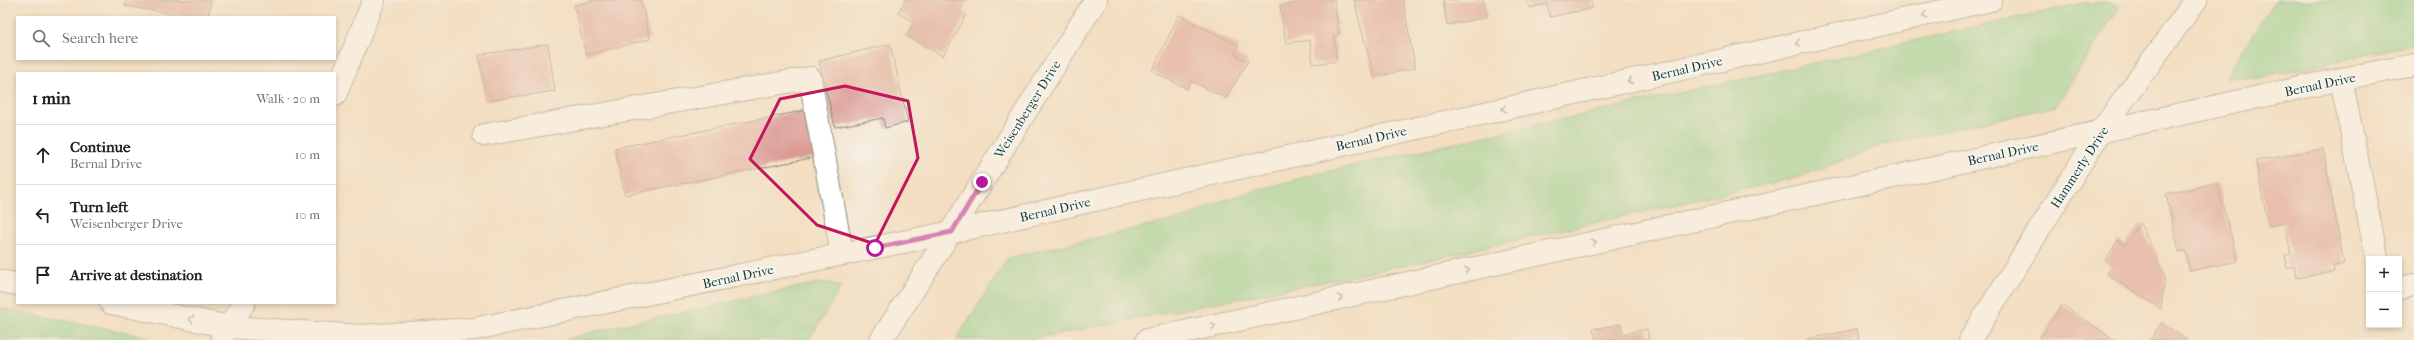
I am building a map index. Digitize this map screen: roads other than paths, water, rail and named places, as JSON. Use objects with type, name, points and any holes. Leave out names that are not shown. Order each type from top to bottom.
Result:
[{"type":"street","points":[[336,93],[374,0]]},
{"type":"street","name":"Weisenberger Drive","points":[[881,340],[952,232],[994,162],[1096,0]]},
{"type":"street","name":"Bernal Drive","points":[[115,304],[225,333],[360,336],[474,329],[649,295],[952,232],[1991,0]]},
{"type":"street","name":"Hammerly Drive","points":[[1970,340],[2101,131],[2196,0]]},
{"type":"street","name":"Bernal Drive","points":[[1147,340],[2340,79],[2414,65]]},
{"type":"street","points":[[484,135],[810,78],[842,254]]},
{"type":"street","points":[[2340,79],[2376,256]]},
{"type":"street","points":[[0,281],[16,284]]},
{"type":"street","points":[[2402,287],[2414,284]]},
{"type":"street","points":[[225,333],[243,304]]}]
